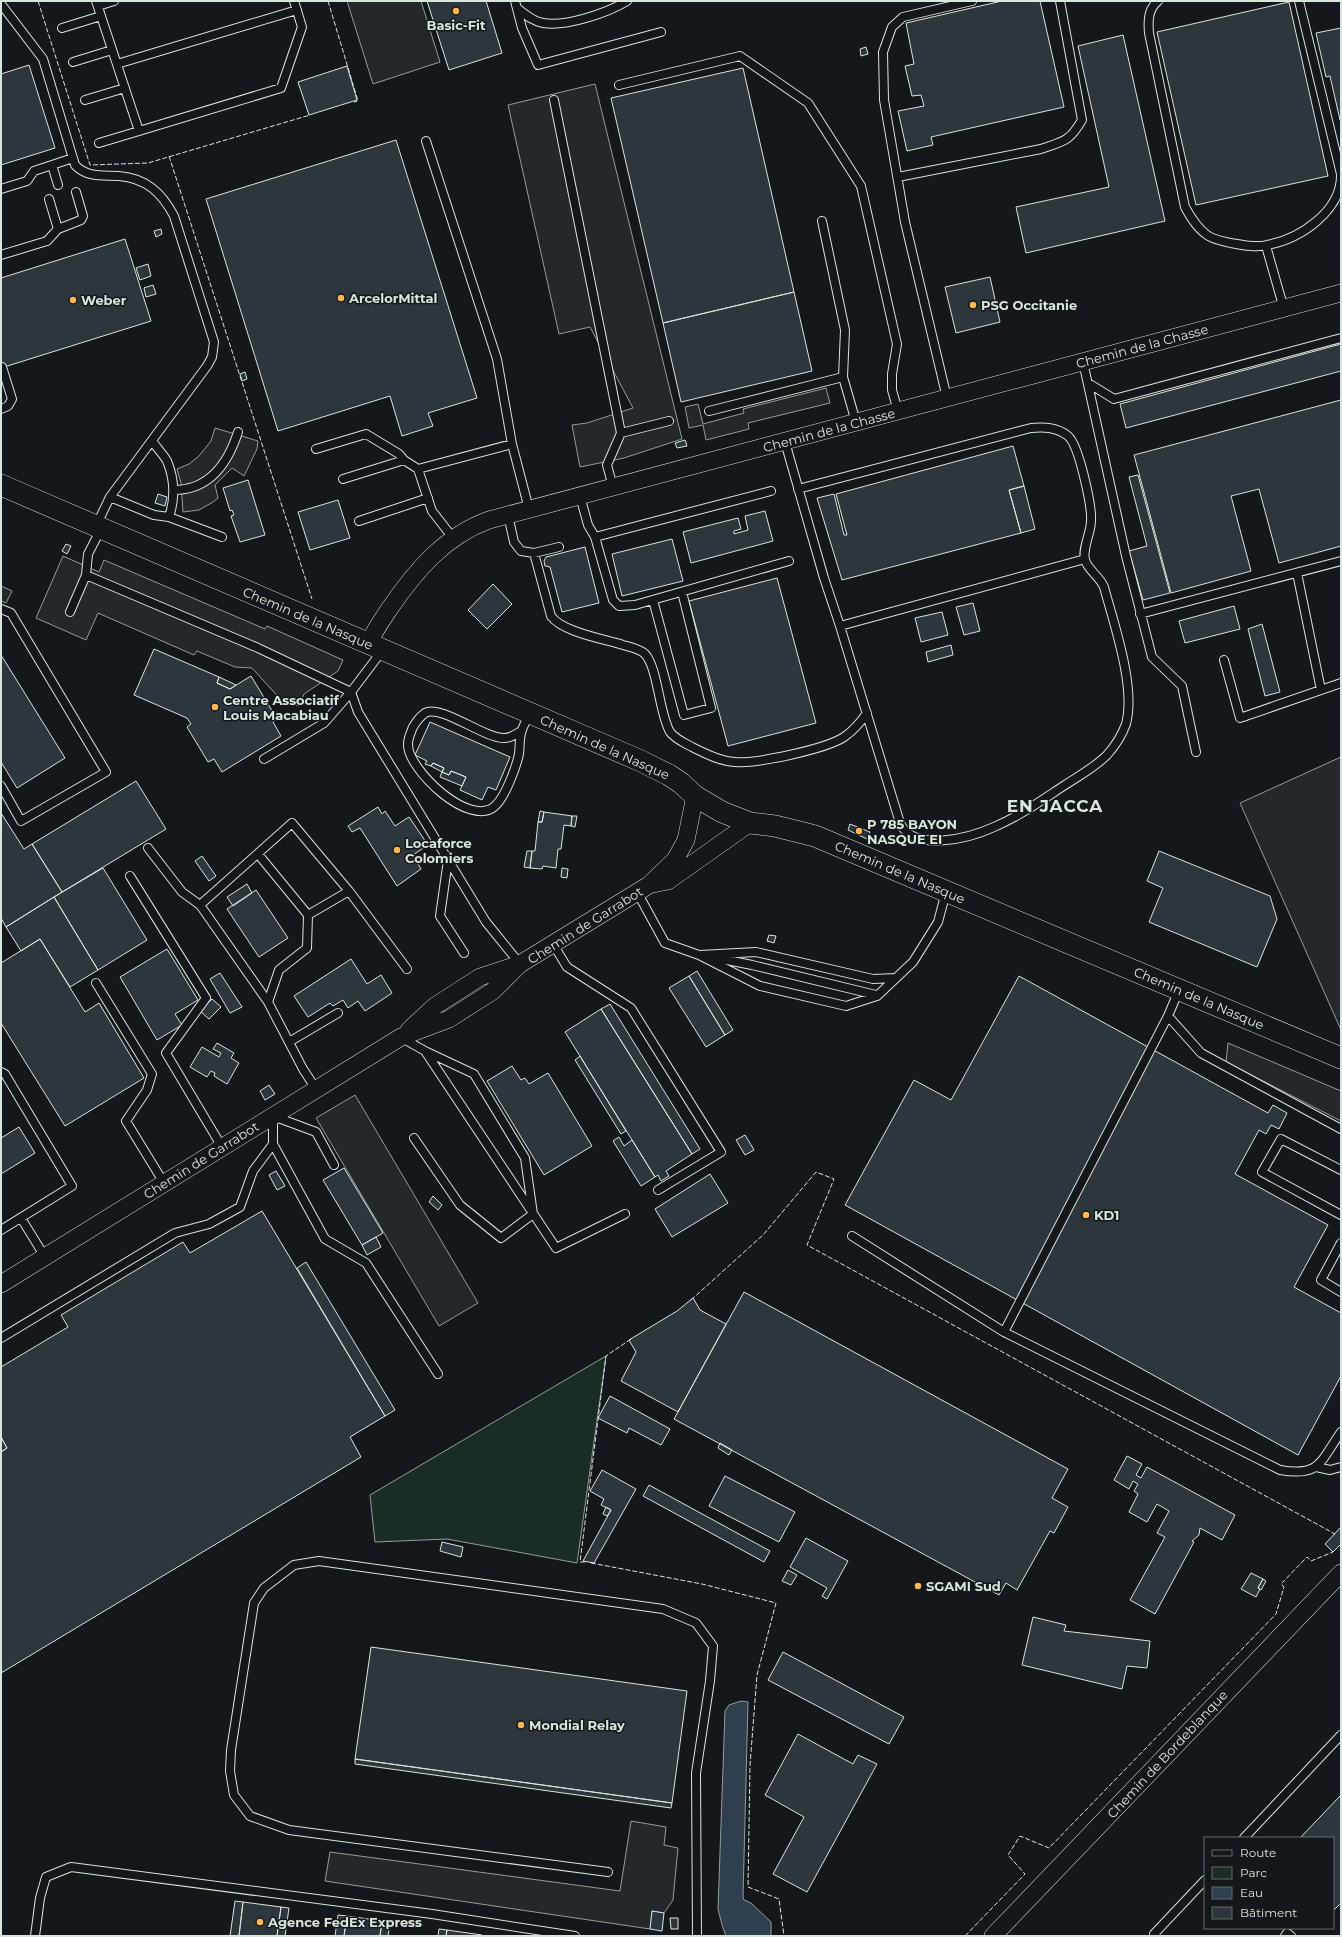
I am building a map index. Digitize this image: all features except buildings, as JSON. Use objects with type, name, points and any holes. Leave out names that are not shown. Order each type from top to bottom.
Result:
[{"type":"street","name":"Chemin de la Chasse","points":[[375,648],[373,634],[411,578],[453,538],[477,524],[1341,293]]},
{"type":"street","name":"Chemin de la Nasque","points":[[1,485],[375,648],[526,722],[641,761],[669,775],[695,796],[722,812],[750,823],[775,826],[815,836],[1341,1058]]},
{"type":"street","name":"Chemin de Garrabot","points":[[1,1284],[401,1037],[449,1019],[494,991],[520,964],[643,888],[675,860],[686,840],[695,796]]},
{"type":"street","name":"Chemin de Garrabot","points":[[643,888],[668,882],[750,823]]},
{"type":"street","name":"Chemin de Bordeblanque","points":[[993,1936],[1341,1573]]},
{"type":"lane","points":[[114,1],[97,4],[139,131]]},
{"type":"lane","points":[[99,143],[282,88],[302,27],[294,1]]},
{"type":"lane","points":[[516,4],[530,19],[543,23],[557,24],[594,15],[627,1]]},
{"type":"lane","points":[[947,398],[905,222],[884,100],[883,52],[892,27],[903,17],[972,1]]},
{"type":"lane","points":[[898,178],[1041,149],[1063,142],[1073,134],[1082,120],[1060,1]]},
{"type":"lane","points":[[1158,1],[1151,11],[1148,20],[1148,33],[1185,207],[1191,220],[1208,236],[1220,241],[1236,244],[1266,246],[1288,239],[1313,223],[1330,206],[1341,184],[1339,166],[1299,1]]},
{"type":"lane","points":[[1,4],[43,59],[75,165],[84,172],[95,175],[120,176],[148,184],[159,192],[167,202],[174,216],[214,342],[212,357],[207,366],[110,498],[88,554],[86,576],[70,612]]},
{"type":"lane","points":[[516,4],[522,28],[538,65],[661,32]]},
{"type":"lane","points":[[117,64],[297,10]]},
{"type":"lane","points":[[62,28],[101,16]]},
{"type":"lane","points":[[73,62],[112,50]]},
{"type":"lane","points":[[619,85],[740,56],[808,103],[861,186],[896,344],[892,374],[892,390],[898,411]]},
{"type":"lane","points":[[85,100],[125,88]]},
{"type":"lane","points":[[554,100],[622,433],[606,465],[613,487]]},
{"type":"lane","points":[[426,141],[498,359],[512,444],[529,509]]},
{"type":"lane","points":[[1,189],[27,181],[34,171],[73,158]]},
{"type":"lane","points":[[52,165],[58,185]]},
{"type":"lane","points":[[1,255],[47,241],[58,229],[83,218],[76,192]]},
{"type":"lane","points":[[49,199],[58,229]]},
{"type":"lane","points":[[822,221],[845,330],[843,377],[856,422]]},
{"type":"lane","points":[[1266,246],[1284,309]]},
{"type":"lane","points":[[1088,383],[1114,399],[1341,338]]},
{"type":"lane","points":[[1083,362],[1126,556],[1152,657],[1182,686],[1196,752]]},
{"type":"lane","points":[[1,409],[8,406],[12,399],[2,367]]},
{"type":"lane","points":[[709,411],[843,377]]},
{"type":"lane","points":[[622,433],[669,422]]},
{"type":"lane","points":[[785,442],[798,489],[824,578],[900,823],[906,831],[913,837],[920,839],[946,840],[993,828],[1021,814],[1092,767],[1115,746],[1125,725],[1129,703],[1126,678],[1104,587],[1101,579],[1088,565],[1085,559],[1091,520],[1091,502],[1078,456],[1069,437],[1051,427],[1030,428],[798,489]]},
{"type":"lane","points":[[174,490],[185,490],[194,487],[210,477],[226,462],[231,453],[238,432]]},
{"type":"lane","points":[[316,450],[366,434],[399,454],[404,460],[418,469],[432,511],[453,538]]},
{"type":"lane","points":[[152,441],[167,461],[174,490],[175,496],[169,517]]},
{"type":"lane","points":[[418,469],[512,444]]},
{"type":"lane","points":[[343,479],[404,460]]},
{"type":"lane","points":[[595,537],[771,491]]},
{"type":"lane","points":[[580,496],[588,525],[595,537],[616,603],[619,606],[626,606],[653,600],[789,561]]},
{"type":"lane","points":[[110,498],[154,515],[169,517],[222,537]]},
{"type":"lane","points":[[359,521],[428,498]]},
{"type":"lane","points":[[508,515],[516,546],[524,552],[534,553],[559,547]]},
{"type":"lane","points":[[534,553],[551,616],[555,621],[568,628],[645,653],[651,665],[665,720],[671,732],[678,739],[704,753],[722,760],[750,762],[814,749],[831,744],[843,737],[861,722],[867,713]]},
{"type":"lane","points":[[840,626],[1085,559]]},
{"type":"lane","points":[[1140,614],[1341,561]]},
{"type":"lane","points":[[1297,573],[1321,690]]},
{"type":"lane","points":[[86,576],[258,648],[351,692],[358,712],[486,922],[520,964]]},
{"type":"lane","points":[[653,600],[684,715],[711,708],[682,592]]},
{"type":"lane","points":[[1,609],[11,613],[106,772],[21,821],[1,786]]},
{"type":"lane","points":[[264,759],[324,723],[351,692],[375,648]]},
{"type":"lane","points":[[1224,660],[1240,718],[1341,683]]},
{"type":"lane","points":[[432,711],[446,715],[494,736],[505,738],[526,722],[516,766],[496,805],[487,812],[477,812],[463,808],[446,796],[415,764],[410,755],[408,745],[409,734],[415,724],[425,714],[432,711]]},
{"type":"lane","points":[[200,905],[292,824],[349,891],[407,969]]},
{"type":"lane","points":[[148,848],[182,892],[200,905],[268,1002],[303,1069],[316,1089]]},
{"type":"lane","points":[[258,854],[308,915],[307,948],[279,970],[268,1002]]},
{"type":"lane","points":[[448,860],[440,916],[464,953]]},
{"type":"lane","points":[[130,876],[206,998],[166,1053],[222,1147]]},
{"type":"lane","points":[[643,888],[665,943],[699,955],[760,986],[846,1006],[877,996],[913,962],[938,922],[946,892]]},
{"type":"lane","points":[[308,915],[349,891]]},
{"type":"lane","points":[[553,944],[567,967],[631,1008],[721,1152],[658,1190]]},
{"type":"lane","points":[[699,955],[756,952],[873,979],[896,978]]},
{"type":"lane","points":[[699,955],[752,965],[877,996]]},
{"type":"lane","points":[[96,983],[152,1074],[147,1090],[126,1121],[164,1183]]},
{"type":"lane","points":[[1004,1332],[1168,1016],[1179,990]]},
{"type":"lane","points":[[289,1042],[338,1013]]},
{"type":"lane","points":[[1168,1016],[1201,1053],[1341,1129]]},
{"type":"lane","points":[[401,1037],[425,1051],[474,1074],[525,1158],[533,1214]]},
{"type":"lane","points":[[425,1051],[556,1248],[625,1214]]},
{"type":"lane","points":[[1,1072],[4,1074],[72,1186],[1,1230]]},
{"type":"lane","points":[[334,1165],[316,1132],[274,1116],[273,1144],[325,1239],[366,1264],[438,1374]]},
{"type":"lane","points":[[414,1138],[460,1205],[501,1238],[533,1214]]},
{"type":"lane","points":[[1341,1170],[1281,1139],[1262,1172],[1341,1215]]},
{"type":"lane","points":[[1,1338],[175,1233],[209,1224],[240,1207],[253,1171],[273,1144]]},
{"type":"lane","points":[[21,1218],[45,1256]]},
{"type":"lane","points":[[852,1236],[1004,1332],[1280,1470],[1296,1473],[1309,1472],[1316,1467],[1341,1432]]},
{"type":"lane","points":[[1341,1243],[1321,1280],[1341,1292]]},
{"type":"lane","points":[[1316,1467],[1330,1470],[1341,1468]]},
{"type":"lane","points":[[608,1872],[289,1830],[250,1816],[234,1796],[230,1771],[230,1750],[254,1603],[264,1588],[294,1565],[319,1561],[663,1609],[696,1623],[713,1646],[710,1681],[696,1773],[697,1936]]},
{"type":"lane","points":[[1245,1837],[1341,1735]]},
{"type":"lane","points":[[35,1936],[40,1898],[46,1877],[71,1867],[432,1914],[575,1936]]},
{"type":"lane","points":[[1156,1936],[1154,1934],[1204,1881]]},
{"type":"lane","points":[[1285,1936],[1288,1933],[1292,1936]]},
{"type":"green space","points":[[606,1356],[577,1563],[447,1539],[375,1542],[370,1495]]},
{"type":"shaded area","points":[[347,1],[421,1],[440,62],[373,84]]},
{"type":"shaded area","points":[[595,84],[682,439],[624,458],[580,467],[572,425],[587,423],[633,408],[590,327],[559,334],[508,105]]},
{"type":"shaded area","points":[[826,388],[830,403],[748,423],[749,429],[706,440],[703,425],[689,428],[685,407],[698,404],[703,424],[744,413],[743,409]]},
{"type":"shaded area","points":[[215,428],[258,441],[257,449],[244,476],[232,468],[215,485],[218,498],[199,510],[183,512],[181,483],[177,469],[189,464],[199,456],[211,441]]},
{"type":"shaded area","points":[[63,556],[99,572],[104,560],[265,629],[267,626],[343,660],[338,671],[304,694],[299,706],[282,701],[252,668],[235,667],[197,651],[194,655],[98,613],[86,640],[36,618]]},
{"type":"shaded area","points":[[1,586],[12,591],[6,603],[1,601]]},
{"type":"shaded area","points":[[1341,757],[1341,1030],[1240,803]]},
{"type":"shaded area","points":[[1228,1043],[1341,1091],[1341,1121],[1226,1062]]},
{"type":"shaded area","points":[[355,1095],[478,1303],[439,1326],[316,1118]]},
{"type":"shaded area","points":[[631,1821],[666,1827],[664,1845],[678,1848],[673,1900],[664,1913],[652,1911],[650,1929],[325,1881],[330,1852],[620,1891]]},
{"type":"water","points":[[741,1701],[748,1702],[743,1897],[744,1900],[751,1903],[771,1922],[771,1936],[726,1936],[718,1909],[725,1711],[729,1705]]},
{"type":"fence","points":[[38,1],[90,165],[148,163],[310,115]]},
{"type":"fence","points":[[328,1],[358,101],[354,102]]},
{"type":"fence","points":[[169,156],[312,599]]},
{"type":"fence","points":[[691,1300],[763,1235],[816,1172],[834,1179],[807,1245],[1335,1534],[1334,1535]]},
{"type":"fence","points":[[585,1562],[580,1562],[606,1356],[631,1339]]},
{"type":"fence","points":[[965,1936],[1025,1874],[1008,1855],[1020,1836],[1049,1848],[1276,1614],[1284,1587],[1281,1584],[1307,1557],[1311,1561],[1333,1552],[1332,1551]]},
{"type":"fence","points":[[591,1563],[702,1584],[776,1603],[757,1675],[750,1765],[748,1887],[779,1899],[784,1936]]},
{"type":"place","name":"Basic-Fit","points":[[456,11]]},
{"type":"place","name":"ArcelorMittal","points":[[341,298]]},
{"type":"place","name":"Weber","points":[[73,300]]},
{"type":"place","name":"PSG Occitanie","points":[[973,305]]},
{"type":"place","name":"Centre Associatif Louis Macabiau","points":[[215,707]]},
{"type":"place","name":"P 785 BAYON NASQUE EI","points":[[859,831]]},
{"type":"place","name":"Locaforce Colomiers","points":[[397,850]]},
{"type":"place","name":"KD1","points":[[1086,1215]]},
{"type":"place","name":"SGAMI Sud","points":[[918,1586]]},
{"type":"place","name":"Mondial Relay","points":[[521,1725]]},
{"type":"place","name":"Agence FedEx Express","points":[[260,1922]]},
{"type":"district","name":"EN JACCA","points":[[1055,806]]}]
